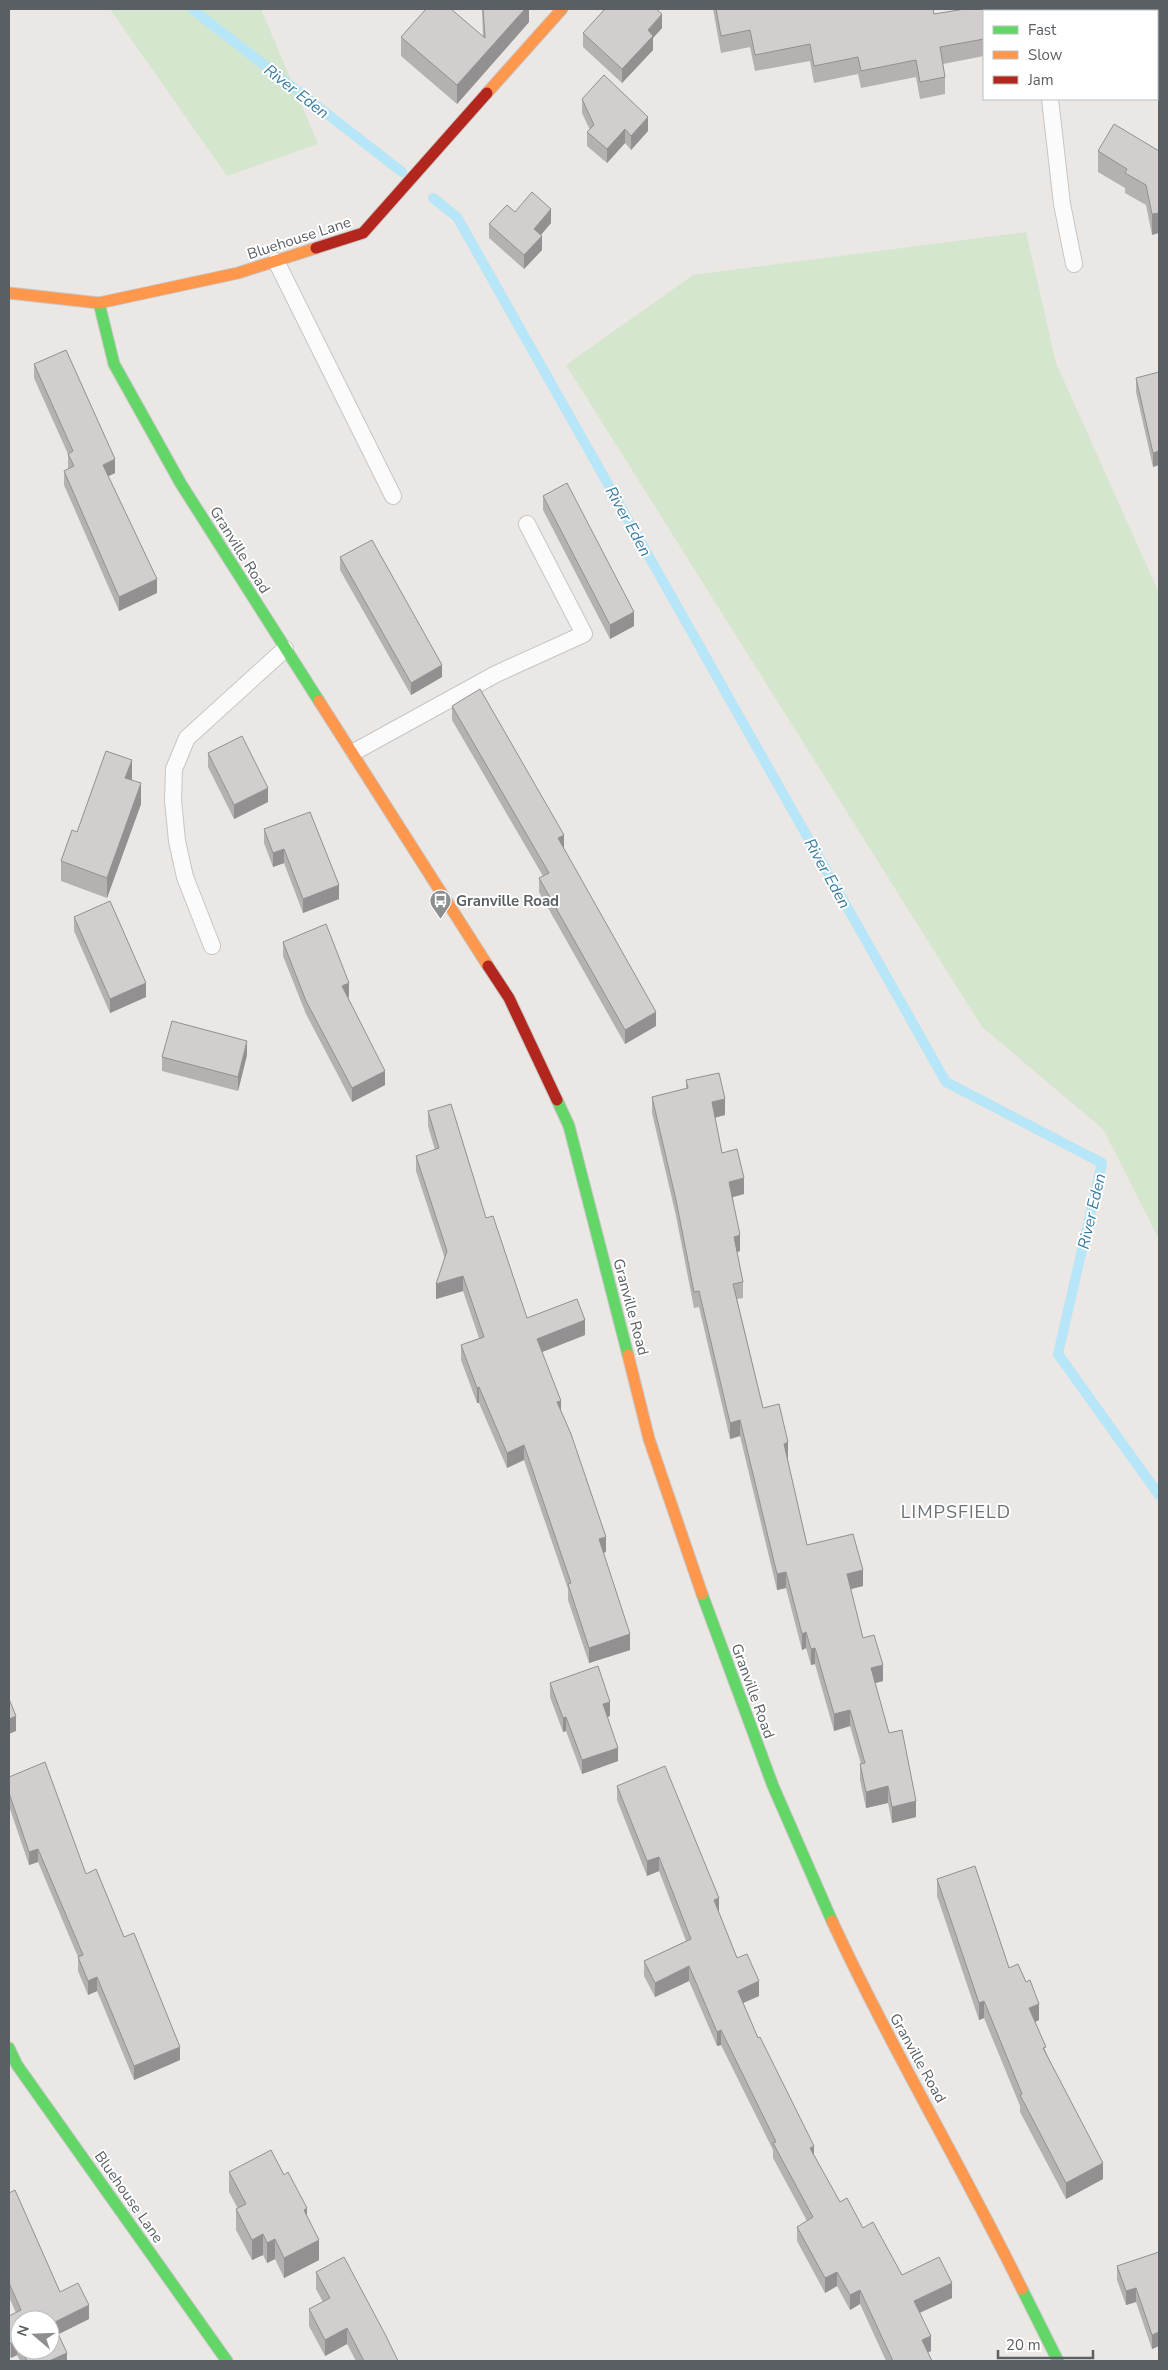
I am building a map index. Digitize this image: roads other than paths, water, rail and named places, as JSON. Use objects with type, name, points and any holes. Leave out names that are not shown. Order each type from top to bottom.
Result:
[{"type":"street","name":"Bluehouse Lane","points":[[9,293],[99,303],[238,273],[363,233],[562,9]]},
{"type":"street","name":"Granville Road","points":[[99,303],[114,364],[181,484],[285,650],[354,752],[509,998],[569,1126],[649,1438],[697,1581],[773,1786],[827,1911],[867,1996],[983,2210],[1058,2361]]},
{"type":"street","name":"Bluehouse Lane","points":[[9,2048],[16,2064],[227,2361]]},
{"type":"lane","points":[[1050,100],[1062,204],[1074,264]]},
{"type":"lane","points":[[276,261],[393,496]]},
{"type":"lane","points":[[354,752],[496,674],[584,634],[527,524]]},
{"type":"lane","points":[[212,946],[183,868],[177,841],[173,800],[174,769],[187,738],[285,650]]},
{"type":"waterway","name":"River Eden","points":[[192,9],[402,172]]},
{"type":"waterway","name":"River Eden","points":[[433,198],[457,217],[946,1082],[1102,1163],[1058,1354],[1159,1495]]},
{"type":"place","name":"Granville Road","points":[[440,920]]},
{"type":"district","name":"LIMPSFIELD","points":[[956,1512]]}]
